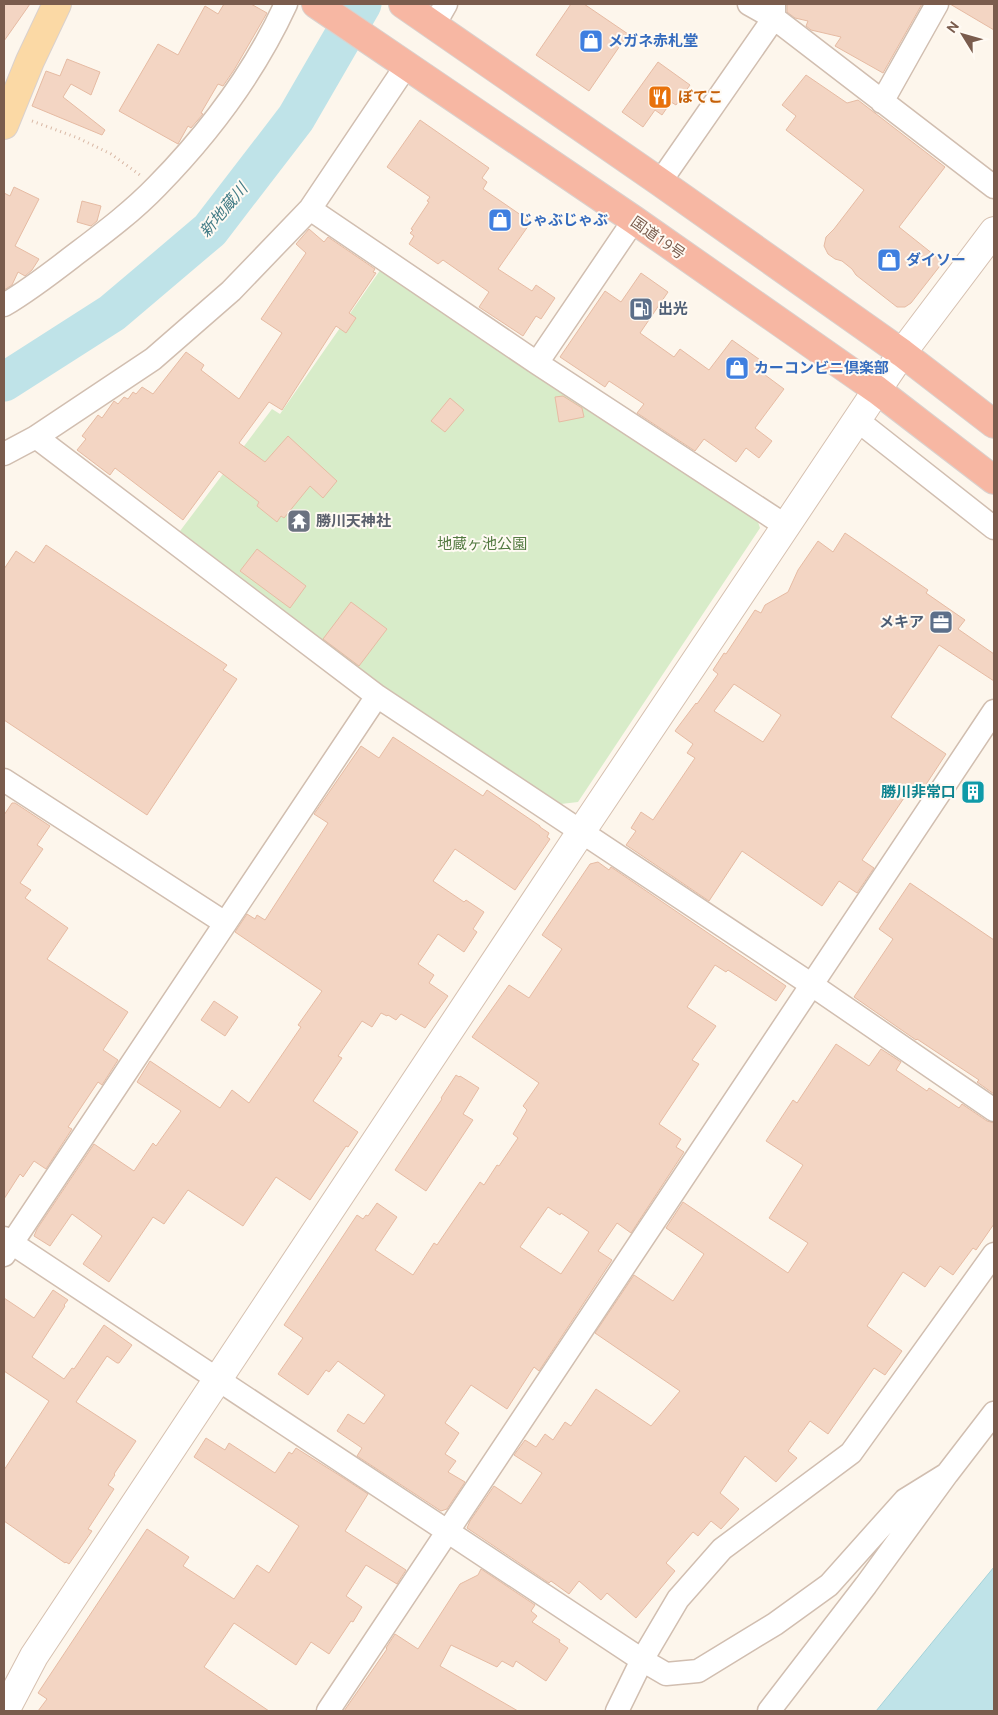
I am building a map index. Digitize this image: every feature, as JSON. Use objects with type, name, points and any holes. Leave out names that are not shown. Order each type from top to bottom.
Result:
[{"type":"highway","name":"国道19号","points":[[316,4],[634,220],[877,390],[994,480]]},
{"type":"highway","points":[[426,12],[660,182],[902,353],[994,424]]},
{"type":"main road","points":[[6,119],[30,61],[57,4]]},
{"type":"street","points":[[4,306],[25,293],[115,225],[157,187],[223,110],[275,28],[286,4]]},
{"type":"street","points":[[749,4],[774,11],[882,102],[994,187]]},
{"type":"street","points":[[882,102],[937,4]]},
{"type":"street","points":[[660,182],[774,11]]},
{"type":"street","points":[[4,454],[36,437],[153,360],[232,291],[310,209],[398,61]]},
{"type":"street","points":[[310,209],[537,363],[786,526]]},
{"type":"street","points":[[537,363],[634,220]]},
{"type":"street","points":[[5,1711],[34,1656],[581,832],[902,353],[994,231]]},
{"type":"street","points":[[857,420],[994,528]]},
{"type":"street","points":[[36,437],[377,696],[812,985],[994,1110]]},
{"type":"street","points":[[377,696],[6,1246],[217,1378],[642,1660],[666,1674],[698,1671],[775,1624],[829,1585],[905,1500],[947,1474]]},
{"type":"street","points":[[328,1711],[994,711]]},
{"type":"street","points":[[6,786],[225,923]]},
{"type":"street","points":[[617,1711],[642,1660],[678,1599],[722,1549],[850,1454],[994,1254]]},
{"type":"street","points":[[769,1711],[994,1413]]},
{"type":"path","points":[[6,119],[78,138],[111,154],[157,187]]},
{"type":"green space","name":"地蔵ヶ池公園","points":[[381,269],[757,519],[760,528],[578,802],[561,804],[382,686],[180,531],[272,409],[280,414]]},
{"type":"water","points":[[994,1567],[994,1711],[876,1711]]},
{"type":"building","points":[[4,4],[30,4],[4,41]]},
{"type":"building","points":[[224,4],[251,4],[267,13],[234,70],[223,86],[218,84],[201,113],[203,114],[191,128],[188,126],[178,144],[119,111],[158,44],[178,55],[205,6],[218,14]]},
{"type":"building","points":[[571,4],[584,4],[628,34],[589,91],[536,55]]},
{"type":"building","points":[[787,4],[922,4],[883,73],[835,46],[841,37],[811,30],[806,26],[808,21],[795,18],[787,12]]},
{"type":"building","points":[[950,4],[994,4],[994,30]]},
{"type":"building","points":[[67,59],[100,72],[91,95],[71,84],[63,97],[105,130],[102,135],[32,106],[46,71],[60,76]]},
{"type":"building","points":[[658,62],[690,85],[676,105],[671,102],[662,115],[655,110],[643,127],[622,112]]},
{"type":"building","points":[[806,75],[847,103],[858,100],[945,167],[899,227],[943,262],[911,303],[905,307],[897,307],[856,275],[842,261],[828,254],[824,246],[826,237],[864,190],[786,130],[796,116],[782,105]]},
{"type":"building","points":[[420,120],[489,168],[482,178],[487,182],[483,189],[531,222],[498,269],[532,291],[536,285],[555,298],[541,319],[536,316],[523,336],[479,307],[489,292],[443,260],[438,264],[409,244],[414,236],[410,233],[413,230],[411,229],[429,202],[427,201],[430,197],[387,167]]},
{"type":"building","points":[[14,187],[39,199],[15,246],[39,259],[32,270],[25,276],[18,272],[12,285],[4,290],[4,193],[10,196]]},
{"type":"building","points":[[82,201],[101,206],[97,221],[91,226],[77,222]]},
{"type":"building","points":[[309,229],[324,242],[328,237],[375,269],[373,272],[376,273],[349,313],[356,318],[346,333],[336,326],[282,410],[269,402],[239,443],[265,462],[288,436],[337,481],[323,498],[310,486],[284,518],[281,516],[277,522],[257,506],[259,502],[219,471],[183,520],[115,468],[110,475],[77,450],[86,439],[82,436],[98,415],[102,418],[114,401],[118,404],[124,397],[128,399],[133,392],[136,394],[142,387],[153,394],[186,352],[204,365],[201,370],[239,399],[282,333],[261,319],[306,253],[296,244]]},
{"type":"building","points":[[641,273],[668,292],[640,333],[674,357],[680,349],[709,370],[732,340],[763,362],[757,369],[784,389],[755,428],[772,441],[759,458],[746,448],[736,462],[704,439],[695,451],[637,413],[644,404],[609,381],[605,387],[560,357],[605,291],[621,302]]},
{"type":"building","points":[[563,396],[582,408],[584,417],[559,422],[555,397]]},
{"type":"building","points":[[450,398],[464,410],[445,432],[431,421]]},
{"type":"building","points":[[845,533],[928,590],[926,593],[965,620],[958,629],[994,654],[994,681],[939,645],[891,717],[946,754],[923,789],[916,784],[910,794],[908,792],[862,860],[874,868],[857,893],[839,881],[822,906],[742,851],[709,901],[626,845],[636,831],[631,828],[641,812],[653,820],[695,758],[687,753],[693,744],[675,731],[718,674],[713,670],[755,610],[761,613],[765,605],[788,592],[798,570],[818,541],[833,552]],"holes":[[[734,684],[781,715],[763,742],[714,711]]]},
{"type":"building","points":[[46,545],[227,665],[223,670],[237,679],[147,815],[4,720],[4,569],[16,551],[34,563]]},
{"type":"building","points":[[257,549],[306,586],[290,608],[240,571]]},
{"type":"building","points":[[351,602],[387,629],[359,666],[323,639]]},
{"type":"building","points":[[393,737],[483,796],[487,790],[549,833],[547,837],[550,839],[515,890],[455,849],[433,881],[464,902],[466,900],[484,912],[473,929],[477,932],[464,952],[438,934],[418,964],[434,975],[429,983],[448,996],[425,1028],[401,1014],[396,1020],[381,1013],[372,1027],[362,1021],[338,1056],[342,1058],[313,1101],[358,1132],[348,1147],[346,1146],[310,1200],[276,1177],[243,1226],[188,1190],[164,1224],[153,1217],[109,1282],[83,1264],[102,1236],[72,1214],[50,1246],[34,1236],[94,1144],[134,1171],[153,1143],[156,1146],[181,1111],[137,1082],[150,1061],[220,1108],[232,1090],[249,1103],[301,1027],[298,1025],[322,991],[235,932],[247,914],[255,919],[257,915],[265,920],[328,823],[314,814],[361,746],[379,758]]},
{"type":"building","points":[[12,803],[15,803],[50,826],[37,845],[43,849],[20,883],[31,890],[25,898],[68,928],[47,959],[128,1012],[103,1050],[118,1060],[102,1085],[98,1082],[68,1127],[72,1129],[46,1169],[34,1161],[23,1177],[20,1174],[4,1199],[4,815]]},
{"type":"building","points":[[598,862],[609,870],[611,867],[786,986],[776,1001],[728,970],[726,972],[715,965],[687,1007],[716,1026],[692,1060],[699,1064],[659,1124],[681,1139],[676,1147],[684,1152],[631,1233],[617,1223],[598,1251],[612,1260],[539,1371],[534,1367],[507,1409],[471,1385],[445,1423],[459,1433],[445,1454],[456,1461],[448,1472],[465,1482],[447,1509],[441,1511],[357,1456],[362,1448],[337,1431],[348,1414],[364,1424],[385,1395],[338,1361],[329,1372],[326,1370],[308,1395],[278,1374],[303,1338],[284,1325],[357,1215],[363,1219],[366,1215],[368,1216],[377,1203],[397,1217],[375,1250],[413,1275],[434,1243],[437,1245],[480,1182],[484,1185],[518,1138],[513,1134],[527,1110],[523,1106],[539,1083],[472,1037],[509,985],[529,998],[562,949],[542,935],[590,864]],"holes":[[[548,1207],[560,1215],[561,1213],[589,1232],[561,1274],[520,1247]]]},
{"type":"building","points":[[910,883],[994,940],[994,1094],[977,1082],[979,1080],[916,1040],[854,997],[893,939],[879,929]]},
{"type":"building","points":[[214,1001],[238,1017],[225,1036],[201,1020]]},
{"type":"building","points":[[836,1044],[869,1066],[881,1049],[901,1062],[896,1070],[927,1091],[929,1088],[959,1108],[962,1104],[987,1121],[994,1123],[994,1224],[976,1250],[973,1248],[953,1275],[940,1266],[925,1287],[903,1272],[867,1326],[902,1351],[885,1375],[874,1368],[828,1434],[810,1421],[788,1451],[797,1458],[776,1482],[745,1456],[720,1493],[739,1509],[721,1529],[711,1521],[698,1536],[693,1532],[666,1563],[675,1571],[636,1618],[607,1593],[601,1600],[579,1581],[569,1594],[551,1581],[549,1583],[467,1528],[470,1521],[494,1486],[521,1504],[542,1473],[514,1455],[525,1440],[536,1447],[545,1434],[553,1440],[565,1422],[571,1426],[596,1389],[651,1426],[680,1391],[595,1333],[634,1275],[673,1301],[704,1254],[666,1228],[683,1202],[788,1273],[808,1243],[769,1218],[803,1165],[766,1141],[793,1100],[797,1103]]},
{"type":"building","points":[[456,1075],[479,1088],[463,1114],[473,1120],[426,1191],[395,1170]]},
{"type":"building","points":[[53,1290],[68,1300],[32,1357],[64,1379],[72,1368],[74,1369],[104,1325],[132,1345],[119,1363],[107,1356],[76,1402],[136,1441],[108,1485],[114,1489],[88,1529],[92,1531],[69,1564],[4,1521],[4,1470],[49,1401],[4,1371],[4,1298],[34,1318]]},
{"type":"building","points":[[206,1438],[225,1450],[229,1443],[275,1473],[289,1452],[292,1454],[296,1448],[368,1494],[345,1531],[406,1570],[397,1584],[366,1565],[346,1596],[362,1607],[353,1622],[351,1621],[329,1654],[311,1642],[296,1665],[234,1623],[204,1667],[269,1711],[38,1711],[47,1699],[38,1693],[147,1529],[189,1557],[183,1566],[234,1599],[257,1565],[269,1573],[299,1526],[194,1457]]},
{"type":"building","points":[[481,1569],[535,1605],[531,1611],[537,1616],[532,1622],[560,1640],[559,1642],[568,1648],[546,1681],[516,1661],[513,1667],[502,1661],[497,1667],[451,1645],[440,1666],[518,1711],[344,1711],[387,1649],[395,1634],[418,1649],[460,1584],[478,1575]]},
{"type":"waterway","name":"新地蔵川","points":[[4,382],[112,313],[210,230],[296,118],[362,4]]},
{"type":"place","name":"メガネ赤札堂","points":[[591,41]]},
{"type":"place","name":"ぼてこ","points":[[660,97]]},
{"type":"place","name":"じゃぶじゃぶ","points":[[500,220]]},
{"type":"place","name":"ダイソー","points":[[889,260]]},
{"type":"place","name":"出光","points":[[641,309]]},
{"type":"place","name":"カーコンビニ倶楽部","points":[[737,368]]},
{"type":"place","name":"勝川天神社","points":[[299,521]]},
{"type":"place","name":"メキア","points":[[941,622]]},
{"type":"place","name":"勝川非常口","points":[[973,792]]}]
